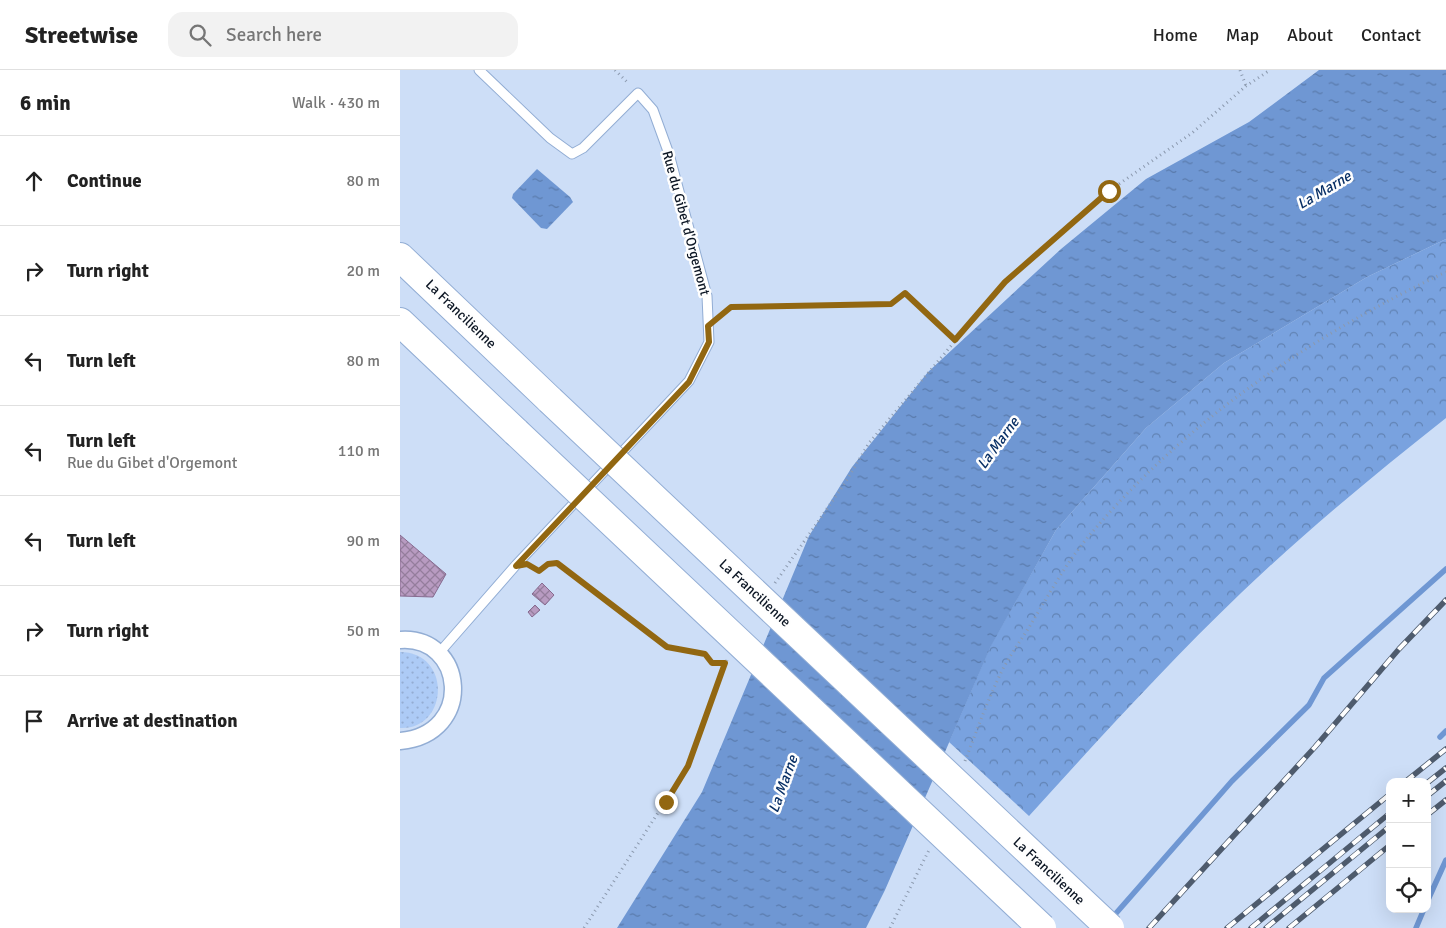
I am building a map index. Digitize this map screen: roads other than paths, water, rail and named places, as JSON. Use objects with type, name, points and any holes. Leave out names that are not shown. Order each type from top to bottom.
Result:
[{"type":"highway","name":"La Francilienne","points":[[400,256],[1110,928]]},
{"type":"highway","points":[[400,322],[1042,928]]},
{"type":"street","points":[[400,640],[408,639],[424,644],[438,654],[449,668],[453,684],[452,702],[445,718],[433,731],[418,739],[400,741]]},
{"type":"lane","name":"Rue du Gibet d'Orgemont","points":[[438,654],[516,566],[689,382],[709,342],[707,296],[669,154],[653,110],[638,93],[584,148],[572,154],[550,138],[479,70]]},
{"type":"water","name":"La Marne","points":[[1319,70],[1446,70],[1446,239],[1367,277],[1224,363],[1146,428],[1056,530],[991,646],[885,890],[866,928],[617,928],[702,792],[809,536],[852,467],[928,372],[1061,249],[1146,179],[1249,122]]},
{"type":"water","points":[[537,169],[570,197],[573,202],[547,229],[541,228],[512,198],[513,194]]},
{"type":"waterway","points":[[1111,919],[1232,781],[1309,705],[1324,678],[1446,569]]},
{"type":"waterway","points":[[1440,737],[1446,731]]},
{"type":"waterway","points":[[1431,893],[1446,860]]},
{"type":"waterway","points":[[1416,928],[1422,913]]},
{"type":"railway","points":[[1149,928],[1315,747],[1399,649],[1446,600]]},
{"type":"railway","points":[[1410,778],[1446,749]]},
{"type":"railway","points":[[1431,780],[1446,768]]},
{"type":"railway","points":[[1431,793],[1446,781]]},
{"type":"railway","points":[[1227,928],[1386,797]]},
{"type":"railway","points":[[1431,812],[1446,800]]},
{"type":"railway","points":[[1251,928],[1386,816]]},
{"type":"railway","points":[[1266,928],[1386,829]]},
{"type":"railway","points":[[1289,928],[1386,848]]}]
